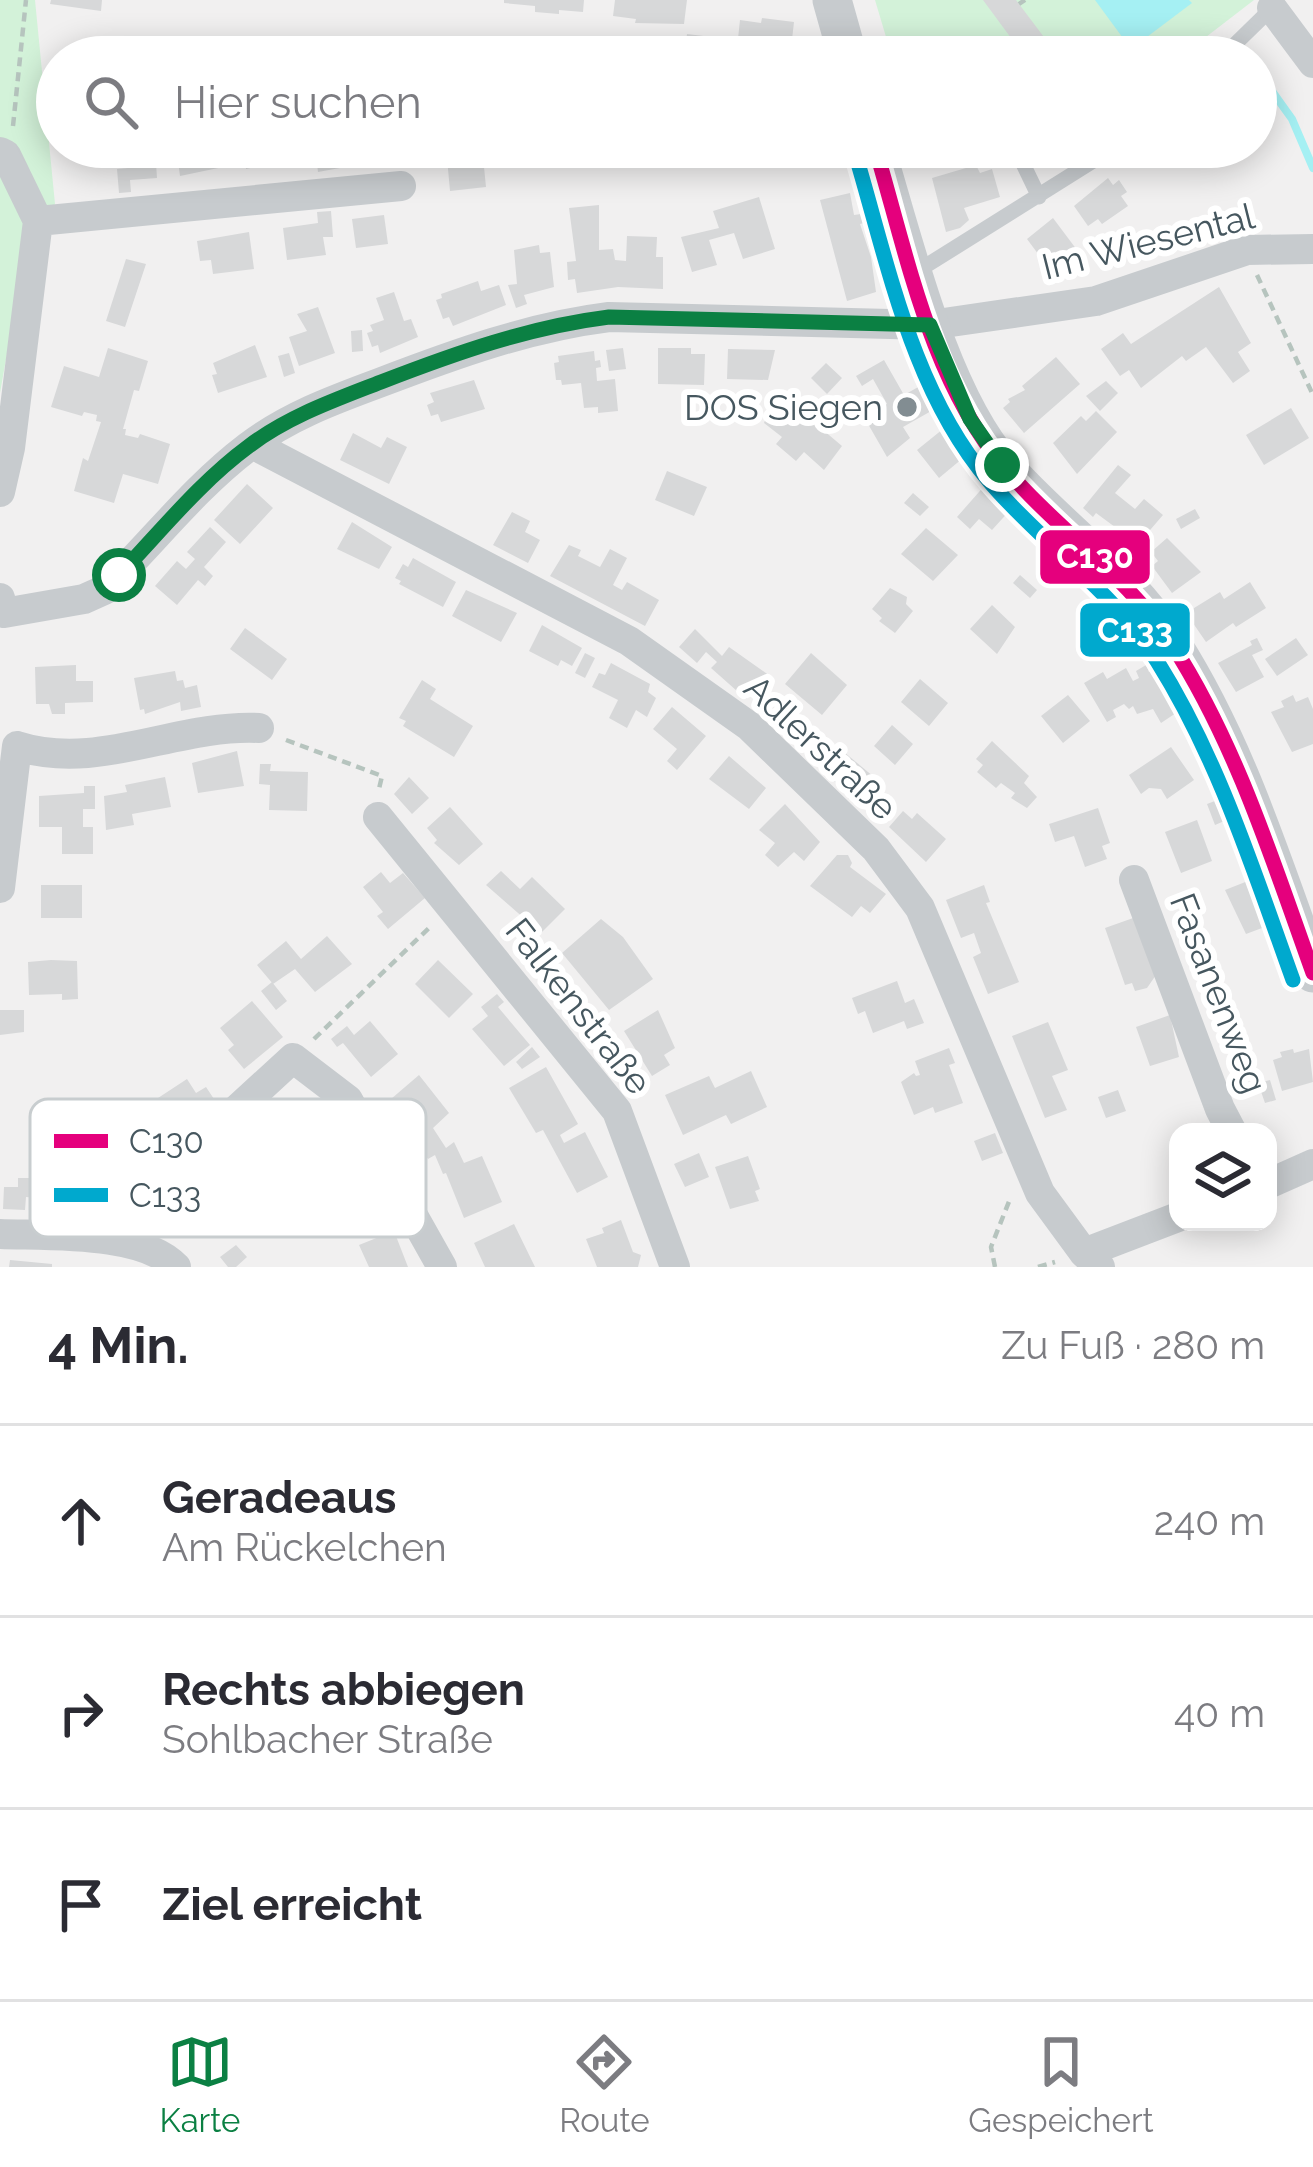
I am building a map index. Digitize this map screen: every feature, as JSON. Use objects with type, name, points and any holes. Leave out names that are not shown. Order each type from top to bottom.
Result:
[{"type":"street","points":[[832,0],[842,36]]},
{"type":"street","points":[[1272,8],[1313,63]]},
{"type":"street","points":[[0,492],[10,448],[38,221],[3,154]]},
{"type":"street","points":[[881,168],[930,325],[970,419],[1002,465],[1116,574],[1170,641],[1206,701],[1238,770],[1313,973]]},
{"type":"street","points":[[38,221],[401,186]]},
{"type":"street","name":"Im Wiesental","points":[[1,610],[84,599],[104,590],[220,469],[277,427],[339,398],[492,341],[609,317],[930,325],[1096,301],[1247,250],[1313,249]]},
{"type":"street","name":"Adlerstraße","points":[[252,444],[629,640],[748,725],[876,849],[920,908],[1040,1193],[1092,1260]]},
{"type":"street","points":[[0,888],[8,739],[43,754],[71,757],[226,727],[259,728]]},
{"type":"street","name":"Falkenstraße","points":[[378,817],[617,1111],[675,1267]]},
{"type":"street","name":"Fasanenweg","points":[[1134,880],[1227,1123]]},
{"type":"street","points":[[248,1099],[293,1058],[347,1099]]},
{"type":"street","points":[[1277,1180],[1313,1164]]},
{"type":"street","points":[[1092,1260],[1169,1222]]},
{"type":"street","points":[[0,1234],[30,1236]]},
{"type":"street","points":[[51,1237],[119,1241],[166,1257],[176,1267]]},
{"type":"street","points":[[119,1241],[122,1237]]},
{"type":"street","points":[[425,1237],[442,1267]]},
{"type":"lane","points":[[1247,36],[1272,8]]},
{"type":"lane","points":[[1025,168],[1039,196]]},
{"type":"lane","points":[[913,274],[1083,168]]},
{"type":"path","points":[[3,154],[12,133],[26,0]]},
{"type":"path","points":[[1247,250],[1313,395]]},
{"type":"path","points":[[294,742],[382,776]]},
{"type":"path","points":[[293,1058],[452,906]]},
{"type":"path","points":[[995,1267],[991,1247],[1026,1160]]},
{"type":"green space","points":[[0,0],[35,0],[36,168],[51,168],[55,204],[25,252],[0,393]]},
{"type":"green space","points":[[875,0],[1254,0],[1207,36],[886,36]]},
{"type":"water","points":[[1095,0],[1192,3],[1148,36],[1121,36]]},
{"type":"building","points":[[51,0],[102,0],[101,11],[50,4]]},
{"type":"building","points":[[504,0],[584,0],[583,12],[559,10],[559,14],[535,12],[535,6]]},
{"type":"building","points":[[615,0],[687,0],[684,24],[635,23],[636,19],[613,16]]},
{"type":"building","points":[[983,0],[1016,0],[1043,36],[1010,36]]},
{"type":"building","points":[[762,18],[794,22],[792,36],[738,36],[740,20],[761,23]]},
{"type":"building","points":[[156,168],[157,178],[130,180],[131,192],[119,193],[117,169]]},
{"type":"building","points":[[179,168],[218,168],[180,176]]},
{"type":"building","points":[[448,168],[484,168],[486,187],[450,191]]},
{"type":"building","points":[[966,168],[978,168],[980,173],[992,169],[1000,197],[964,208],[969,220],[946,232],[932,178]]},
{"type":"building","points":[[1108,178],[1113,185],[1119,180],[1127,192],[1121,196],[1128,206],[1102,224],[1098,219],[1088,226],[1074,206]]},
{"type":"building","points":[[850,193],[854,215],[861,214],[864,223],[860,224],[876,292],[847,301],[820,200]]},
{"type":"building","points":[[759,197],[775,249],[743,259],[734,233],[709,240],[717,265],[692,272],[681,237],[719,228],[713,211]]},
{"type":"building","points":[[599,205],[599,250],[613,249],[615,260],[626,261],[627,236],[657,237],[656,257],[663,257],[663,289],[618,287],[577,293],[575,279],[568,280],[567,262],[576,261],[569,208]]},
{"type":"building","points":[[331,211],[333,237],[323,237],[326,255],[287,260],[283,228],[318,223],[317,212]]},
{"type":"building","points":[[384,215],[388,244],[356,248],[352,219]]},
{"type":"building","points":[[1053,218],[1077,250],[1050,270],[1027,239]]},
{"type":"building","points":[[249,232],[254,269],[213,274],[211,260],[200,261],[197,241]]},
{"type":"building","points":[[539,245],[540,253],[550,252],[554,287],[524,295],[527,304],[516,308],[508,285],[517,284],[514,250]]},
{"type":"building","points":[[126,259],[146,264],[125,327],[106,321]]},
{"type":"building","points":[[478,281],[481,291],[499,285],[506,305],[453,326],[449,317],[443,319],[436,300],[441,294]]},
{"type":"building","points":[[1219,287],[1251,343],[1238,352],[1250,371],[1233,383],[1206,347],[1186,361],[1182,356],[1141,388],[1129,370],[1120,376],[1101,349],[1123,333],[1131,344]]},
{"type":"building","points":[[394,292],[404,321],[411,319],[418,337],[380,353],[367,333],[373,331],[370,325],[384,320],[376,298]]},
{"type":"building","points":[[318,307],[335,353],[299,366],[289,337],[307,331],[297,314]]},
{"type":"building","points":[[362,330],[363,351],[352,352],[351,331]]},
{"type":"building","points":[[255,345],[267,377],[218,393],[213,363]]},
{"type":"building","points":[[108,348],[148,361],[139,391],[134,390],[125,435],[138,438],[140,434],[170,444],[158,484],[123,474],[114,503],[74,491],[83,458],[88,461],[101,422],[96,421],[97,415],[51,407],[64,366],[99,377]]},
{"type":"building","points":[[623,348],[626,369],[609,371],[606,350]]},
{"type":"building","points":[[658,348],[691,348],[691,354],[705,354],[704,385],[658,384]]},
{"type":"building","points":[[728,349],[775,350],[768,380],[727,379]]},
{"type":"building","points":[[594,351],[601,367],[596,368],[597,381],[615,379],[618,411],[598,413],[598,407],[584,408],[581,383],[562,385],[556,380],[558,356]]},
{"type":"building","points":[[289,353],[295,373],[284,377],[278,356]]},
{"type":"building","points":[[1056,357],[1080,384],[1024,433],[1003,408]]},
{"type":"building","name":"DOS Siegen","points":[[884,360],[904,395],[920,386],[933,410],[903,427],[910,438],[887,457],[864,417],[887,404],[873,379],[862,386],[856,376]]},
{"type":"building","points":[[826,363],[842,378],[827,394],[811,378]]},
{"type":"building","points":[[474,380],[485,409],[441,422],[438,414],[431,416],[427,405],[434,402],[430,393]]},
{"type":"building","points":[[1106,381],[1118,393],[1100,411],[1086,396]]},
{"type":"building","points":[[772,403],[803,413],[842,446],[824,470],[804,452],[796,461],[776,444],[782,437],[764,423]]},
{"type":"building","points":[[1291,408],[1309,438],[1264,465],[1246,435]]},
{"type":"building","points":[[1096,411],[1117,432],[1077,474],[1053,443],[1081,416],[1086,421]]},
{"type":"building","points":[[943,429],[963,458],[939,478],[917,450]]},
{"type":"building","points":[[353,433],[381,448],[387,437],[407,447],[389,484],[340,460]]},
{"type":"building","points":[[1118,465],[1131,475],[1115,493],[1135,509],[1144,499],[1163,515],[1138,544],[1083,508]]},
{"type":"building","points":[[667,471],[707,487],[694,516],[655,500]]},
{"type":"building","points":[[247,484],[273,508],[240,544],[214,520]]},
{"type":"building","points":[[986,484],[1012,508],[992,530],[979,519],[970,529],[957,517]]},
{"type":"building","points":[[913,493],[929,507],[920,516],[904,503]]},
{"type":"building","points":[[1195,509],[1200,518],[1181,529],[1176,519]]},
{"type":"building","points":[[512,512],[530,521],[525,532],[540,540],[528,563],[493,545]]},
{"type":"building","points":[[352,522],[392,547],[379,569],[337,549]]},
{"type":"building","points":[[210,527],[226,542],[204,567],[213,576],[205,586],[198,580],[177,605],[155,586],[177,561],[186,569],[195,559],[187,552]]},
{"type":"building","points":[[926,528],[958,555],[933,581],[901,554]]},
{"type":"building","points":[[1167,538],[1201,572],[1172,593],[1152,566],[1158,561],[1151,552]]},
{"type":"building","points":[[569,545],[581,550],[578,556],[600,567],[610,549],[627,558],[613,585],[622,590],[627,582],[659,600],[645,626],[550,576]]},
{"type":"building","points":[[413,558],[456,582],[443,607],[395,578]]},
{"type":"building","points":[[1020,575],[1037,590],[1030,598],[1013,583]]},
{"type":"building","points":[[1250,582],[1266,608],[1206,642],[1186,613],[1220,592],[1224,599]]},
{"type":"building","points":[[890,588],[907,597],[906,604],[913,611],[895,633],[872,609]]},
{"type":"building","points":[[466,590],[517,613],[501,642],[452,616]]},
{"type":"building","points":[[992,605],[1015,627],[997,654],[970,629]]},
{"type":"building","points":[[542,625],[582,648],[572,666],[561,660],[558,666],[529,651]]},
{"type":"building","points":[[245,628],[287,659],[272,680],[230,649]]},
{"type":"building","points":[[695,629],[722,656],[729,647],[770,676],[746,699],[711,668],[717,662],[706,652],[697,663],[679,647]]},
{"type":"building","points":[[1257,638],[1263,650],[1252,655],[1264,677],[1236,692],[1218,663]]},
{"type":"building","points":[[1296,638],[1308,655],[1277,676],[1265,659]]},
{"type":"building","points":[[585,653],[595,658],[585,678],[575,673]]},
{"type":"building","points":[[811,653],[847,685],[822,715],[785,684]]},
{"type":"building","points":[[611,663],[650,684],[648,692],[656,698],[647,717],[636,710],[627,728],[609,718],[618,700],[592,687]]},
{"type":"building","points":[[76,665],[76,681],[93,681],[93,702],[65,703],[65,714],[52,714],[49,704],[36,704],[35,667]]},
{"type":"building","points":[[1146,665],[1149,672],[1159,666],[1170,690],[1175,691],[1173,701],[1179,711],[1161,723],[1153,709],[1137,714],[1133,706],[1129,709],[1124,704],[1113,710],[1116,717],[1107,722],[1084,683],[1103,672],[1107,679],[1126,668],[1133,681],[1139,678],[1136,671]]},
{"type":"building","points":[[175,671],[185,688],[197,685],[201,707],[181,711],[180,702],[145,714],[140,710],[134,678]]},
{"type":"building","points":[[920,679],[948,703],[929,726],[901,702]]},
{"type":"building","points":[[422,680],[436,689],[430,699],[473,726],[454,757],[403,726],[406,721],[399,718]]},
{"type":"building","points":[[1068,695],[1090,721],[1063,743],[1041,716]]},
{"type":"building","points":[[1293,695],[1296,702],[1308,697],[1313,709],[1313,744],[1292,752],[1271,712],[1284,707],[1281,701]]},
{"type":"building","points":[[672,707],[706,736],[677,770],[667,761],[677,749],[653,729]]},
{"type":"building","points":[[892,725],[913,744],[895,765],[874,746]]},
{"type":"building","points":[[992,741],[1029,776],[1024,783],[1037,797],[1027,808],[1011,798],[1015,793],[1001,783],[996,788],[977,772],[983,765],[976,759]]},
{"type":"building","points":[[1171,747],[1194,780],[1167,799],[1161,789],[1149,788],[1141,794],[1129,775]]},
{"type":"building","points":[[237,751],[244,786],[198,793],[192,763]]},
{"type":"building","points":[[844,752],[880,782],[862,804],[825,774]]},
{"type":"building","points":[[729,756],[766,788],[749,809],[709,779]]},
{"type":"building","points":[[260,764],[271,764],[270,771],[308,772],[307,811],[269,810],[270,785],[259,784]]},
{"type":"building","points":[[165,777],[171,807],[132,814],[134,825],[106,830],[104,796],[127,792],[125,785]]},
{"type":"building","points":[[409,777],[429,798],[412,814],[394,794]]},
{"type":"building","points":[[84,786],[95,786],[95,809],[83,809],[83,827],[93,827],[93,854],[62,854],[62,827],[39,827],[39,796],[84,793]]},
{"type":"building","points":[[1228,796],[1236,816],[1215,825],[1207,804]]},
{"type":"building","points":[[785,804],[820,842],[804,861],[794,852],[778,867],[765,855],[775,843],[759,830]]},
{"type":"building","points":[[450,807],[483,844],[459,865],[434,843],[437,840],[427,828]]},
{"type":"building","points":[[1098,808],[1110,843],[1102,846],[1107,859],[1085,867],[1074,836],[1055,842],[1049,824]]},
{"type":"building","points":[[903,811],[912,819],[917,813],[946,839],[926,862],[889,827]]},
{"type":"building","points":[[1197,820],[1212,861],[1181,873],[1165,832]]},
{"type":"building","points":[[837,855],[848,855],[850,867],[886,894],[870,913],[861,906],[852,917],[810,886]]},
{"type":"building","points":[[501,871],[520,889],[532,877],[565,909],[541,933],[486,885]]},
{"type":"building","points":[[381,872],[390,883],[403,873],[425,898],[388,929],[377,916],[383,912],[363,887]]},
{"type":"building","points":[[1258,877],[1273,924],[1246,934],[1225,890]]},
{"type":"building","points":[[41,885],[82,885],[82,918],[41,918]]},
{"type":"building","points":[[984,885],[990,902],[986,903],[1019,982],[988,994],[973,957],[981,953],[974,933],[961,938],[946,900]]},
{"type":"building","points":[[1136,917],[1156,975],[1147,988],[1135,991],[1132,983],[1125,985],[1105,928]]},
{"type":"building","points":[[601,919],[623,937],[653,979],[609,1010],[562,953]]},
{"type":"building","points":[[327,936],[352,964],[315,992],[295,969],[273,984],[257,965],[286,941],[301,959]]},
{"type":"building","points":[[438,960],[473,994],[449,1018],[415,984]]},
{"type":"building","points":[[77,961],[78,999],[62,1000],[62,994],[29,995],[28,962]]},
{"type":"building","points":[[897,981],[905,1003],[914,999],[924,1023],[907,1029],[904,1021],[873,1033],[865,1011],[858,1014],[852,998]]},
{"type":"building","points":[[272,982],[287,1001],[276,1010],[261,991]]},
{"type":"building","points":[[497,994],[504,1002],[498,1007],[530,1045],[504,1066],[472,1029],[488,1016],[481,1007]]},
{"type":"building","points":[[252,1001],[283,1037],[244,1069],[228,1050],[234,1045],[220,1028]]},
{"type":"building","points":[[0,1010],[24,1010],[24,1032],[0,1035]]},
{"type":"building","points":[[658,1010],[675,1048],[664,1055],[670,1065],[652,1076],[624,1031]]},
{"type":"building","points":[[1170,1015],[1179,1057],[1150,1066],[1136,1027]]},
{"type":"building","points":[[370,1021],[398,1054],[371,1077],[343,1043],[337,1047],[331,1039],[347,1026],[354,1035]]},
{"type":"building","points":[[1048,1022],[1068,1070],[1052,1076],[1067,1110],[1045,1118],[1012,1036]]},
{"type":"building","points":[[532,1047],[540,1057],[522,1069],[516,1062]]},
{"type":"building","points":[[949,1048],[955,1063],[949,1065],[963,1103],[914,1115],[901,1082],[914,1073],[920,1075],[915,1061]]},
{"type":"building","points":[[1293,1049],[1294,1053],[1309,1049],[1313,1082],[1282,1091],[1273,1060],[1282,1057],[1280,1052]]},
{"type":"building","points":[[546,1067],[578,1124],[560,1135],[564,1143],[585,1132],[608,1177],[577,1193],[543,1130],[536,1133],[509,1088]]},
{"type":"building","points":[[751,1071],[767,1107],[731,1124],[726,1115],[683,1135],[665,1095],[709,1076],[715,1088]]},
{"type":"building","points":[[419,1075],[449,1113],[433,1128],[446,1148],[454,1142],[464,1163],[482,1156],[502,1202],[464,1218],[435,1155],[426,1156],[426,1099],[391,1099]]},
{"type":"building","points":[[187,1079],[196,1093],[206,1087],[214,1099],[156,1099]]},
{"type":"building","points":[[1270,1080],[1276,1100],[1265,1103],[1258,1083]]},
{"type":"building","points":[[1118,1090],[1126,1111],[1106,1118],[1098,1097]]},
{"type":"building","points":[[995,1133],[1003,1153],[982,1161],[974,1141]]},
{"type":"building","points":[[699,1153],[709,1177],[685,1187],[674,1164]]},
{"type":"building","points":[[748,1156],[760,1189],[755,1191],[759,1201],[730,1209],[715,1167]]},
{"type":"building","points":[[29,1166],[30,1197],[26,1197],[25,1210],[3,1209],[4,1187],[18,1187],[18,1178],[29,1178]]},
{"type":"building","points":[[621,1220],[633,1252],[641,1255],[638,1267],[597,1267],[586,1239]]},
{"type":"building","points":[[514,1224],[535,1267],[485,1267],[474,1243]]},
{"type":"building","points":[[379,1237],[396,1237],[408,1267],[369,1267],[359,1245]]},
{"type":"building","points":[[236,1245],[247,1257],[236,1267],[228,1267],[220,1257]]},
{"type":"building","points":[[10,1260],[52,1264],[52,1267],[9,1267]]},
{"type":"waterway","points":[[1277,98],[1292,119],[1313,168]]},
{"type":"transit line","name":"C133","points":[[859,168],[906,324],[940,407],[989,481],[1120,612],[1157,661],[1217,777],[1293,980]]},
{"type":"transit line","name":"C130","points":[[881,168],[924,314],[957,395],[1004,467],[1135,597],[1173,646],[1235,764],[1313,973]]},
{"type":"place","name":"DOS Siegen","points":[[907,407]]},
{"type":"route","points":[[119,575],[220,469],[277,427],[318,406],[492,341],[567,322],[714,317],[930,325],[970,419],[1002,465]]}]
